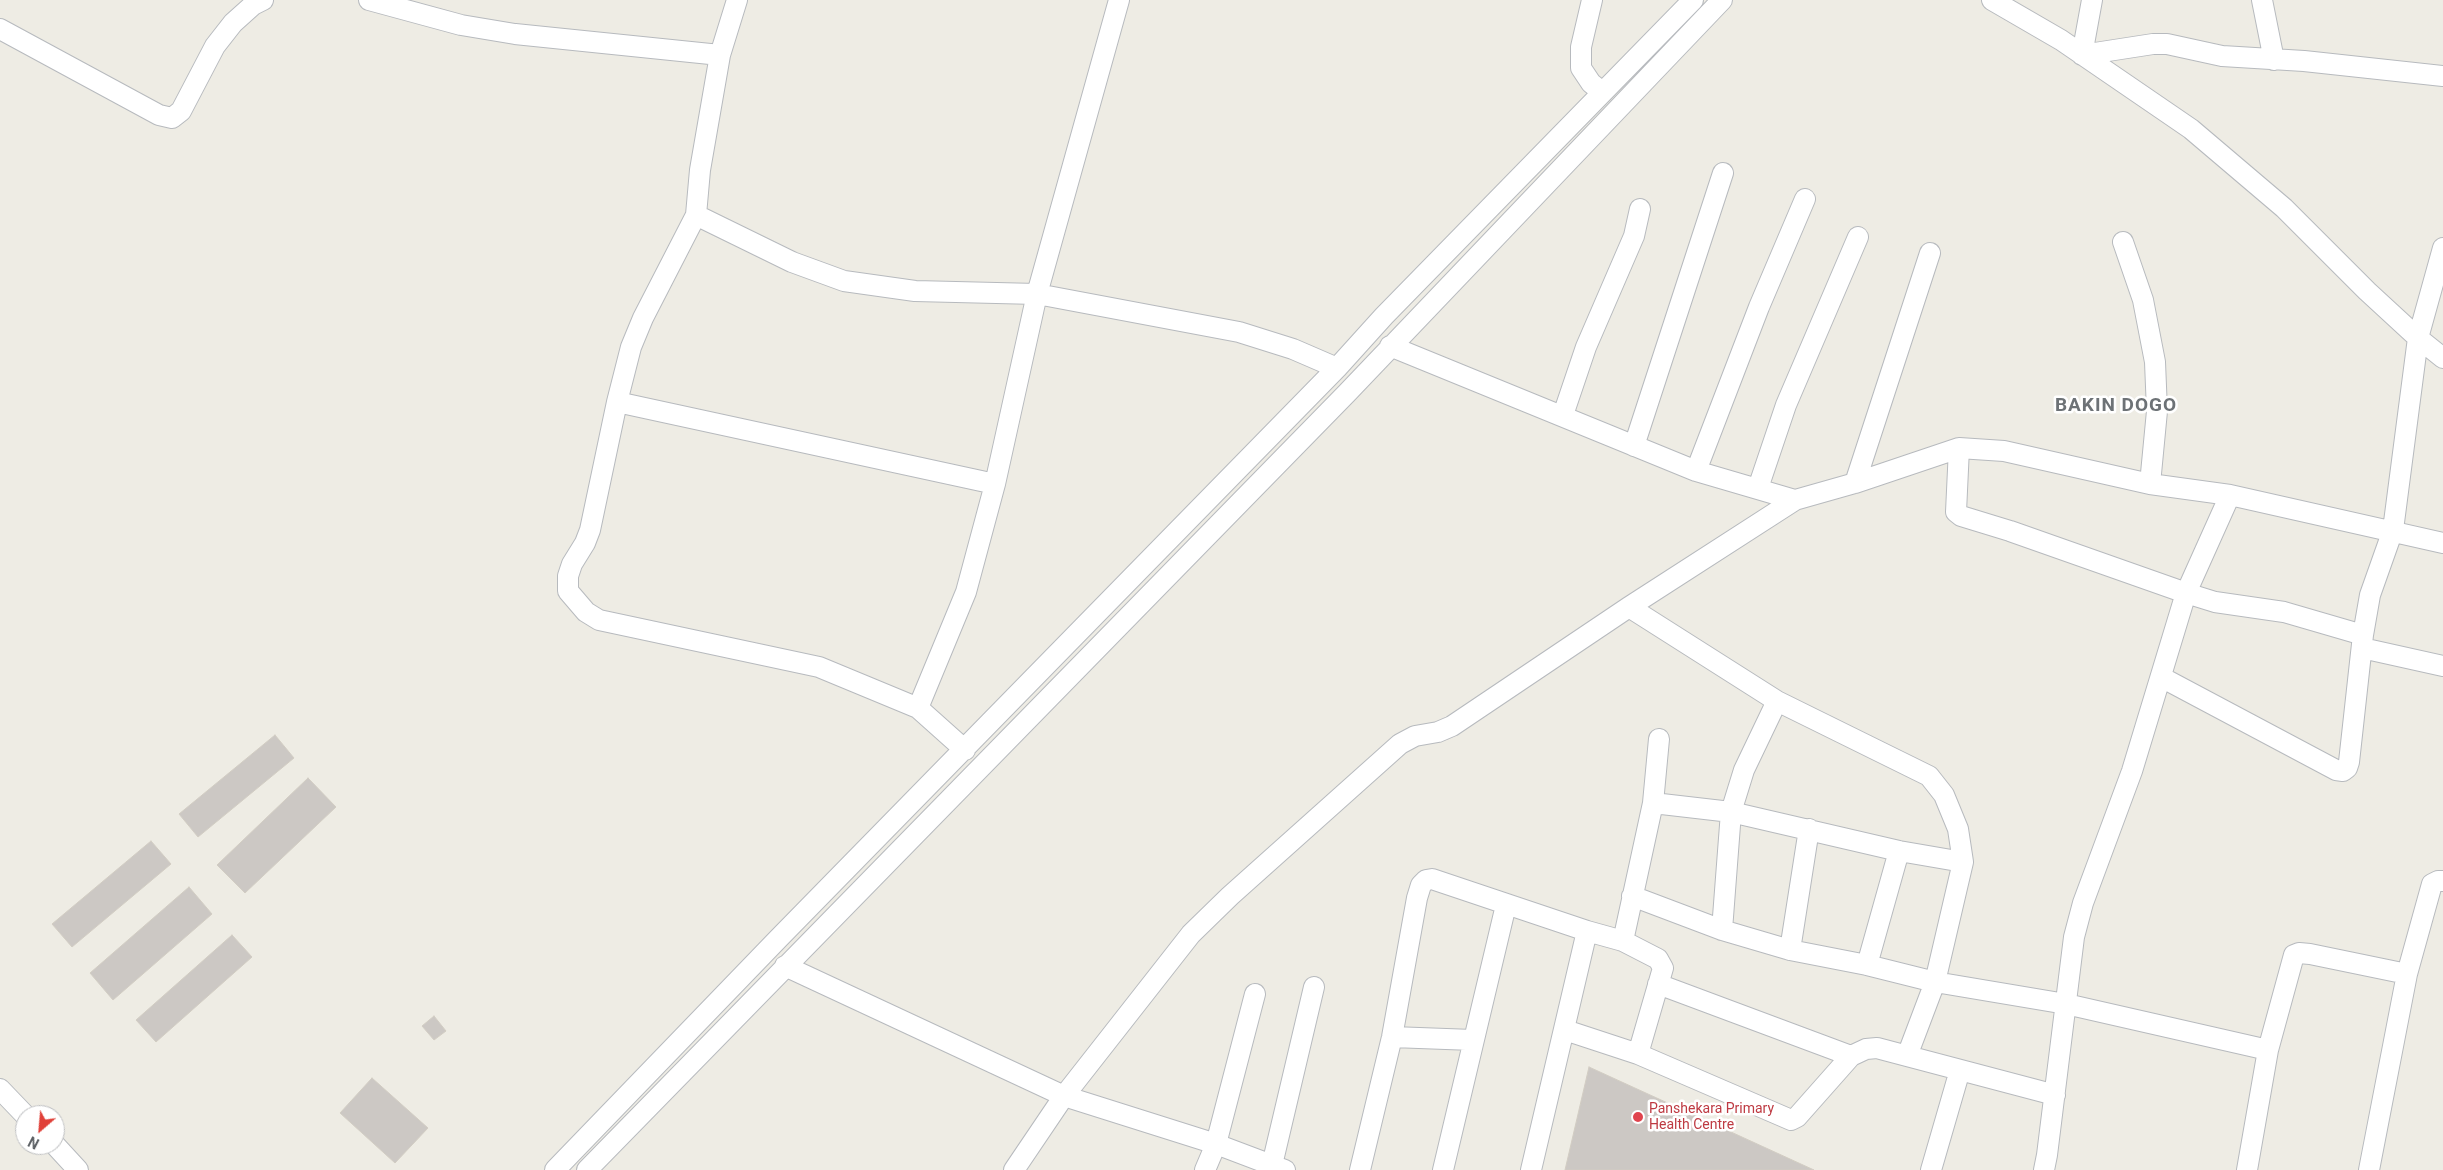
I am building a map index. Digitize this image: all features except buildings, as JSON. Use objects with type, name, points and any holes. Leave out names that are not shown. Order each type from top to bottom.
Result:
[{"type":"street","points":[[0,29],[159,115],[172,118],[181,111],[215,46],[233,23],[253,5],[263,0]]},
{"type":"street","points":[[369,0],[461,25],[515,34],[720,54]]},
{"type":"street","points":[[737,0],[720,54],[700,170],[696,215],[643,318],[631,347],[616,402],[590,530],[585,543],[572,564],[568,576],[568,591],[577,602],[599,620],[819,667],[918,708],[965,750]]},
{"type":"street","points":[[918,708],[966,592],[995,484],[1037,294],[1119,0]]},
{"type":"street","points":[[1592,0],[1581,47],[1581,68],[1591,83],[1602,92]]},
{"type":"street","points":[[555,1170],[771,946],[1338,368],[1384,316],[1693,0]]},
{"type":"street","points":[[587,1170],[1347,393],[1722,0]]},
{"type":"street","points":[[1992,0],[2082,55],[2198,135],[2284,208],[2418,338],[2443,358]]},
{"type":"street","points":[[2082,55],[2092,0]]},
{"type":"street","points":[[2262,0],[2274,60]]},
{"type":"street","points":[[2082,55],[2153,44],[2167,44],[2222,56],[2443,76]]},
{"type":"street","points":[[1634,446],[1723,173]]},
{"type":"street","points":[[1696,470],[1759,307],[1805,199]]},
{"type":"street","points":[[1563,416],[1586,347],[1634,236],[1640,209]]},
{"type":"street","points":[[696,215],[792,262],[844,281],[915,291],[1037,294],[1239,332],[1293,349],[1338,368]]},
{"type":"street","points":[[1758,488],[1786,406],[1858,236]]},
{"type":"street","points":[[2123,242],[2143,300],[2155,362],[2157,411],[2150,484]]},
{"type":"street","points":[[2161,677],[2336,770],[2343,770],[2349,762],[2362,642],[2370,595],[2393,530],[2418,338],[2443,248]]},
{"type":"street","points":[[1854,483],[1930,253]]},
{"type":"street","points":[[1390,346],[1696,470],[1796,500]]},
{"type":"street","points":[[616,402],[995,484]]},
{"type":"street","points":[[1959,448],[1958,514],[2186,594],[2215,602],[2284,612],[2362,642],[2443,666]]},
{"type":"street","points":[[1014,1170],[1064,1096],[1191,934],[1230,896],[1400,744],[1415,736],[1438,732],[1452,726],[1629,607],[1796,500],[1959,448],[2004,451],[2150,484],[2230,495],[2393,530],[2443,543]]},
{"type":"street","points":[[2044,1170],[2074,937],[2083,903],[2132,771],[2186,594],[2230,495]]},
{"type":"street","points":[[1629,607],[1777,701],[1929,776],[1944,795],[1958,829],[1963,862],[1935,982],[1907,1056]]},
{"type":"street","points":[[1722,930],[1731,812],[1744,770],[1777,701]]},
{"type":"street","points":[[1624,941],[1653,803],[1659,738]]},
{"type":"street","points":[[1653,803],[1731,812],[1899,850],[1963,862]]},
{"type":"street","points":[[1790,950],[1809,830]]},
{"type":"street","points":[[1867,965],[1899,850]]},
{"type":"street","points":[[1360,1170],[1392,1037],[1417,898],[1421,885],[1426,880],[1432,879],[1506,905],[1624,941],[1662,963],[1663,968],[1638,1054]]},
{"type":"street","points":[[2369,1170],[2407,974],[2432,884],[2443,881]]},
{"type":"street","points":[[1632,896],[1722,930],[1790,950],[1867,965],[1935,982],[2066,1004],[2268,1050]]},
{"type":"street","points":[[1443,1170],[1506,905]]},
{"type":"street","points":[[1531,1170],[1587,931]]},
{"type":"street","points":[[2247,1170],[2268,1050],[2294,955],[2299,953],[2310,954],[2407,974]]},
{"type":"street","points":[[785,966],[1064,1096],[1216,1144],[1270,1167],[1314,987]]},
{"type":"street","points":[[1658,984],[1852,1056]]},
{"type":"street","points":[[1205,1170],[1216,1144],[1255,994]]},
{"type":"street","points":[[1565,1030],[1638,1054],[1791,1120],[1797,1117],[1852,1056],[1866,1049],[1877,1048],[2055,1096]]},
{"type":"street","points":[[1392,1037],[1473,1040]]},
{"type":"street","points":[[1931,1170],[1960,1070]]},
{"type":"street","points":[[0,1089],[15,1105]]},
{"type":"street","points":[[64,1155],[78,1170]]},
{"type":"place","name":"Panshekara Primary Health Centre","points":[[1638,1117]]},
{"type":"district","name":"BAKIN DOGO","points":[[2116,406]]}]
